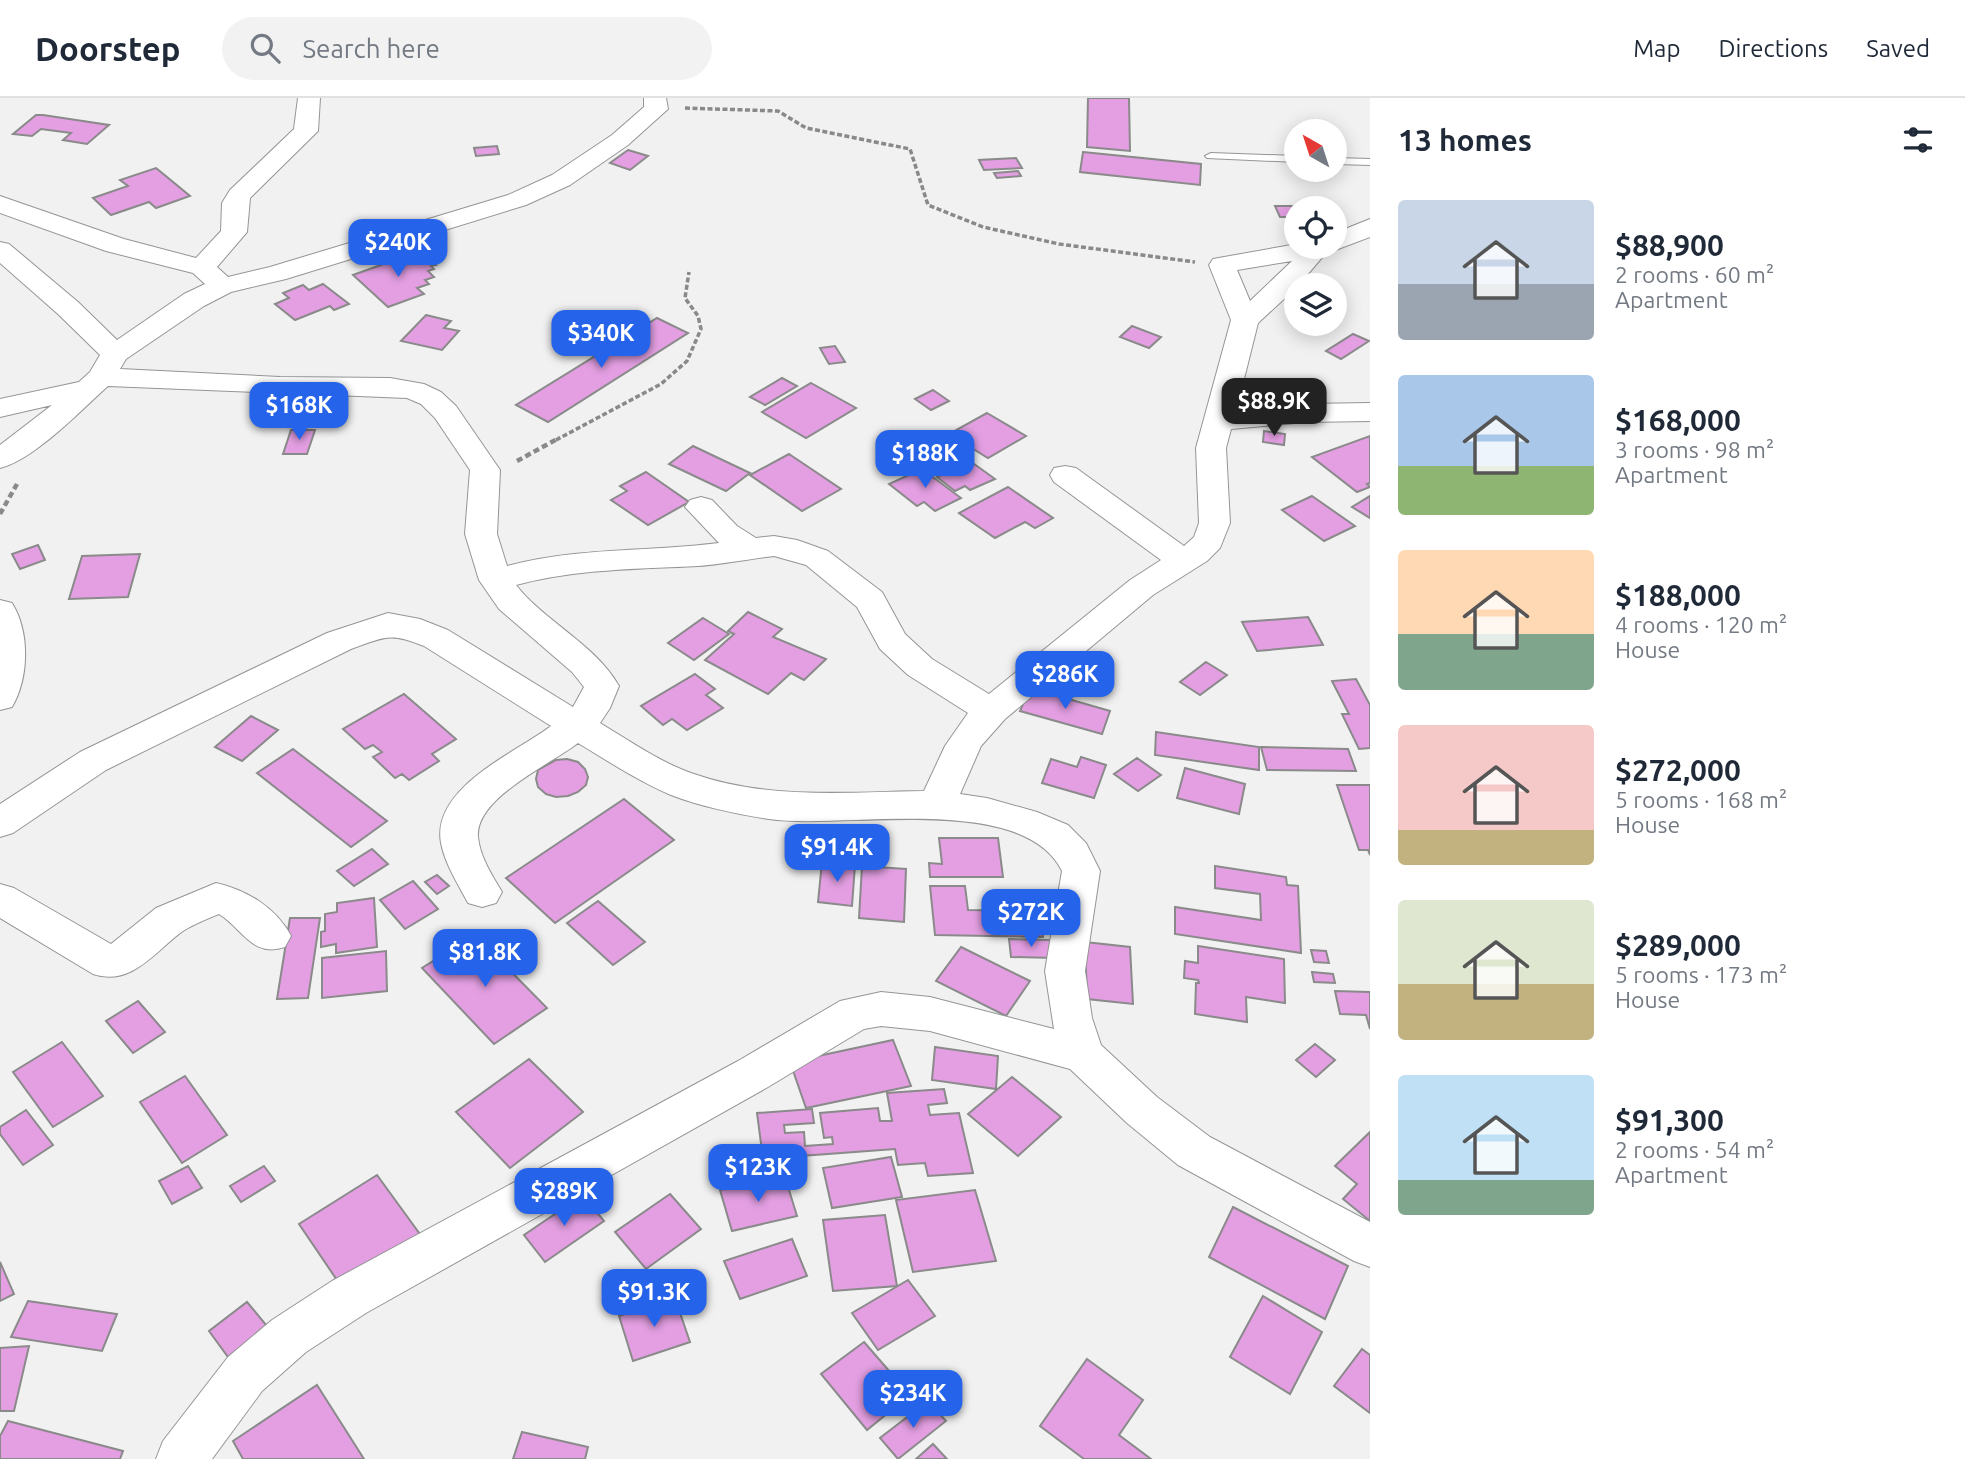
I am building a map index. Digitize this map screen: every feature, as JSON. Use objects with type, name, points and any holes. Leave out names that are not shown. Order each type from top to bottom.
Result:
[{"type":"street","points":[[202,267],[234,232],[235,203],[243,190],[306,131],[309,98]]},
{"type":"street","points":[[0,459],[40,431],[100,373],[194,300],[222,286],[277,273],[517,200],[561,180],[620,140],[656,104]]},
{"type":"street","points":[[1,206],[115,245],[202,267],[222,286]]},
{"type":"street","points":[[1347,237],[1370,227]]},
{"type":"street","points":[[0,250],[68,308],[100,373]]},
{"type":"street","points":[[1245,320],[1222,265],[1284,254]]},
{"type":"street","points":[[937,805],[972,731],[991,711],[1157,575],[1205,546],[1212,533],[1216,496],[1211,448],[1245,320],[1311,259]]},
{"type":"street","points":[[0,408],[100,373],[280,386],[390,387],[414,390],[431,398],[446,412],[481,464],[486,478],[480,517],[481,534],[495,580],[511,601],[600,681],[601,690],[577,726],[489,786],[473,802],[464,817],[459,830],[460,843],[482,892]]},
{"type":"street","points":[[1220,421],[1306,413],[1370,412]]},
{"type":"street","points":[[1065,475],[1162,543],[1181,561]]},
{"type":"street","points":[[701,507],[726,533],[751,549]]},
{"type":"street","points":[[495,580],[560,564],[674,557],[779,546],[817,558],[870,600],[892,641],[920,667],[991,711]]},
{"type":"street","points":[[0,611],[9,668],[0,698]]},
{"type":"street","points":[[0,822],[93,761],[340,641],[388,624],[408,627],[436,638],[577,726],[665,777],[686,786],[750,803],[789,807],[937,805],[987,813],[1046,830],[1059,838],[1072,853],[1081,871],[1067,947],[1066,981],[1071,1018],[1083,1055]]},
{"type":"street","points":[[0,900],[107,962],[129,956],[170,919],[216,898],[233,902],[271,936]]},
{"type":"street","points":[[181,1459],[245,1374],[289,1335],[349,1297],[752,1074],[855,1013],[881,1009],[930,1014],[1083,1055],[1142,1110],[1194,1151],[1370,1246]]},
{"type":"lane","points":[[1211,156],[1284,159]]},
{"type":"lane","points":[[1348,161],[1370,162]]},
{"type":"path","points":[[656,104],[778,111],[806,128],[910,149],[928,205],[983,228],[1059,244],[1222,265]]},
{"type":"path","points":[[486,478],[644,395],[681,368],[701,329],[698,316],[685,298],[689,272]]},
{"type":"building","points":[[1088,98],[1129,98],[1130,151],[1087,147]]},
{"type":"building","points":[[36,115],[109,125],[87,144],[63,140],[71,133],[41,129],[32,136],[13,134]]},
{"type":"building","points":[[497,146],[499,154],[476,156],[474,148]]},
{"type":"building","points":[[628,150],[648,156],[630,170],[610,163]]},
{"type":"building","points":[[1083,152],[1201,164],[1200,185],[1080,172]]},
{"type":"building","points":[[1016,158],[1022,168],[984,170],[979,160]]},
{"type":"building","points":[[156,168],[190,196],[156,208],[149,202],[111,215],[93,198],[128,186],[120,180]]},
{"type":"building","points":[[1018,171],[1021,176],[997,178],[994,173]]},
{"type":"building","points":[[1275,206],[1284,206],[1284,217],[1280,217]]},
{"type":"building","points":[[420,251],[436,265],[431,266],[434,269],[428,271],[434,277],[425,280],[429,284],[417,288],[424,294],[388,307],[353,275]]},
{"type":"building","points":[[323,284],[349,304],[334,310],[330,306],[295,320],[275,304],[289,298],[283,293],[303,285],[309,290]]},
{"type":"building","points":[[426,315],[451,321],[444,328],[459,331],[442,350],[401,341]]},
{"type":"building","points":[[657,318],[688,333],[548,422],[516,405]]},
{"type":"building","points":[[1132,326],[1161,337],[1149,348],[1120,337]]},
{"type":"building","points":[[1353,334],[1369,341],[1341,359],[1326,351]]},
{"type":"building","points":[[835,346],[845,362],[829,364],[820,348]]},
{"type":"building","points":[[782,378],[797,386],[765,405],[750,397]]},
{"type":"building","points":[[811,383],[856,408],[806,438],[762,412]]},
{"type":"building","points":[[933,390],[949,401],[931,410],[915,399]]},
{"type":"building","points":[[987,413],[1026,436],[988,458],[949,434]]},
{"type":"building","points":[[291,430],[315,430],[307,454],[283,454]]},
{"type":"building","points":[[1264,431],[1285,434],[1284,445],[1263,442]]},
{"type":"building","points":[[1370,436],[1370,483],[1367,484],[1370,487],[1357,492],[1312,457]]},
{"type":"building","points":[[693,446],[750,473],[726,491],[669,464]]},
{"type":"building","points":[[789,454],[841,489],[802,511],[750,475]]},
{"type":"building","points":[[970,461],[995,479],[970,490],[965,486],[955,491],[937,477]]},
{"type":"building","points":[[922,469],[961,498],[935,511],[924,502],[917,506],[889,484]]},
{"type":"building","points":[[646,472],[689,502],[648,525],[611,500],[627,491],[620,486]]},
{"type":"building","points":[[1008,487],[1053,518],[1035,528],[1025,522],[995,538],[959,513]]},
{"type":"building","points":[[1312,496],[1355,526],[1324,541],[1282,510]]},
{"type":"building","points":[[1370,496],[1370,518],[1352,507]]},
{"type":"building","points":[[38,545],[45,560],[20,569],[12,554]]},
{"type":"building","points":[[140,554],[128,597],[69,599],[82,556]]},
{"type":"building","points":[[748,612],[782,629],[773,637],[826,659],[804,680],[791,673],[768,694],[705,660],[734,634],[728,631]]},
{"type":"building","points":[[1308,617],[1323,645],[1257,651],[1242,622]]},
{"type":"building","points":[[703,618],[729,634],[694,660],[668,643]]},
{"type":"building","points":[[1206,662],[1227,675],[1200,695],[1180,682]]},
{"type":"building","points":[[695,674],[715,689],[706,695],[723,708],[687,730],[672,719],[663,725],[641,706]]},
{"type":"building","points":[[1356,679],[1370,705],[1370,748],[1359,749],[1342,714],[1349,714],[1332,681]]},
{"type":"building","points":[[1030,688],[1110,711],[1102,734],[1020,711]]},
{"type":"building","points":[[404,694],[456,739],[432,754],[439,761],[409,780],[402,774],[395,778],[373,757],[382,752],[373,745],[365,749],[343,729]]},
{"type":"building","points":[[251,716],[278,730],[242,761],[215,747]]},
{"type":"building","points":[[1156,732],[1259,747],[1259,770],[1155,755]]},
{"type":"building","points":[[1261,747],[1348,749],[1356,771],[1267,770]]},
{"type":"building","points":[[293,749],[387,821],[351,847],[257,773]]},
{"type":"building","points":[[1081,757],[1106,765],[1094,798],[1042,783],[1051,759],[1077,767]]},
{"type":"building","points":[[1137,758],[1161,775],[1138,791],[1114,774]]},
{"type":"building","points":[[556,760],[578,762],[585,769],[588,777],[586,785],[568,796],[546,794],[538,787],[538,770]]},
{"type":"building","points":[[1185,768],[1245,784],[1239,814],[1177,798]]},
{"type":"building","points":[[1337,785],[1370,785],[1370,855],[1368,850],[1359,850]]},
{"type":"building","points":[[624,799],[674,840],[555,923],[506,878]]},
{"type":"building","points":[[939,838],[998,838],[1003,877],[930,877],[929,863],[942,864]]},
{"type":"building","points":[[372,849],[388,864],[354,886],[337,871]]},
{"type":"building","points":[[822,862],[855,865],[852,906],[818,902]]},
{"type":"building","points":[[862,866],[906,869],[904,922],[859,918]]},
{"type":"building","points":[[1215,866],[1286,877],[1287,885],[1298,886],[1301,953],[1175,934],[1175,907],[1261,920],[1260,894],[1215,888]]},
{"type":"building","points":[[437,875],[449,886],[437,894],[425,882]]},
{"type":"building","points":[[413,881],[438,909],[405,929],[380,900]]},
{"type":"building","points":[[930,886],[965,886],[968,910],[1039,911],[1043,937],[935,935]]},
{"type":"building","points":[[374,898],[377,947],[336,953],[336,944],[321,947],[325,914],[337,912],[337,903]]},
{"type":"building","points":[[598,901],[645,942],[613,965],[567,923]]},
{"type":"building","points":[[290,918],[320,918],[308,998],[277,999]]},
{"type":"building","points":[[475,935],[547,1008],[494,1044],[422,968]]},
{"type":"building","points":[[1009,939],[1052,940],[1054,958],[1011,957]]},
{"type":"building","points":[[1085,942],[1130,947],[1133,1004],[1087,999]]},
{"type":"building","points":[[1198,946],[1284,959],[1285,1003],[1246,997],[1247,1022],[1195,1014],[1196,983],[1199,983],[1198,980],[1184,978],[1185,961],[1198,963]]},
{"type":"building","points":[[961,947],[1030,981],[1006,1016],[936,981]]},
{"type":"building","points":[[1311,950],[1326,951],[1329,963],[1314,962]]},
{"type":"building","points":[[386,951],[387,991],[322,998],[322,958]]},
{"type":"building","points":[[1312,972],[1333,974],[1335,983],[1314,982]]},
{"type":"building","points":[[1335,991],[1370,992],[1370,1029],[1366,1015],[1340,1014]]},
{"type":"building","points":[[138,1001],[165,1032],[133,1053],[106,1021]]},
{"type":"building","points":[[893,1040],[911,1086],[806,1108],[790,1062]]},
{"type":"building","points":[[62,1042],[103,1096],[53,1127],[13,1072]]},
{"type":"building","points":[[1315,1044],[1335,1060],[1316,1077],[1296,1060]]},
{"type":"building","points":[[935,1047],[998,1056],[996,1089],[932,1080]]},
{"type":"building","points":[[529,1059],[583,1112],[510,1168],[456,1112]]},
{"type":"building","points":[[185,1076],[227,1135],[182,1163],[140,1102]]},
{"type":"building","points":[[1012,1077],[1061,1117],[1018,1156],[968,1114]]},
{"type":"building","points":[[944,1089],[947,1103],[928,1105],[930,1115],[959,1113],[973,1173],[928,1176],[925,1163],[898,1165],[895,1149],[801,1156],[803,1171],[765,1174],[757,1113],[812,1109],[814,1123],[784,1125],[785,1133],[804,1132],[805,1146],[833,1144],[832,1137],[824,1138],[820,1113],[878,1108],[880,1121],[892,1121],[887,1093]]},
{"type":"building","points":[[26,1110],[53,1145],[23,1165],[0,1134],[0,1127]]},
{"type":"building","points":[[1370,1132],[1370,1221],[1343,1199],[1357,1184],[1335,1166]]},
{"type":"building","points":[[891,1157],[902,1197],[832,1208],[823,1168]]},
{"type":"building","points":[[188,1166],[202,1188],[172,1204],[159,1181]]},
{"type":"building","points":[[264,1166],[275,1181],[241,1202],[230,1186]]},
{"type":"building","points":[[377,1175],[422,1237],[343,1289],[299,1224]]},
{"type":"building","points":[[785,1177],[797,1216],[732,1231],[720,1190]]},
{"type":"building","points":[[975,1190],[996,1261],[913,1272],[896,1200]]},
{"type":"building","points":[[670,1194],[701,1229],[646,1269],[615,1232]]},
{"type":"building","points":[[583,1195],[604,1221],[545,1262],[524,1235]]},
{"type":"building","points":[[1233,1207],[1348,1266],[1325,1319],[1209,1257]]},
{"type":"building","points":[[885,1215],[897,1286],[833,1291],[823,1220]]},
{"type":"building","points":[[792,1239],[807,1276],[740,1299],[724,1261]]},
{"type":"building","points":[[0,1262],[14,1294],[0,1301]]},
{"type":"building","points":[[908,1280],[935,1316],[878,1350],[852,1313]]},
{"type":"building","points":[[1263,1296],[1322,1332],[1290,1394],[1230,1357]]},
{"type":"building","points":[[675,1298],[690,1342],[633,1361],[619,1316]]},
{"type":"building","points":[[28,1301],[117,1314],[102,1351],[11,1337]]},
{"type":"building","points":[[247,1302],[267,1326],[228,1357],[209,1331]]},
{"type":"building","points":[[864,1342],[910,1395],[867,1430],[821,1374]]},
{"type":"building","points":[[29,1346],[14,1411],[0,1411],[0,1348]]},
{"type":"building","points":[[1362,1349],[1370,1355],[1370,1413],[1334,1386]]},
{"type":"building","points":[[1087,1359],[1143,1400],[1119,1435],[1151,1459],[1084,1459],[1040,1426]]},
{"type":"building","points":[[317,1385],[364,1459],[243,1459],[233,1441]]},
{"type":"building","points":[[928,1401],[946,1421],[898,1459],[880,1438]]},
{"type":"building","points":[[8,1421],[123,1451],[120,1459],[0,1459],[0,1436]]},
{"type":"building","points":[[522,1432],[588,1447],[585,1459],[513,1459]]},
{"type":"building","points":[[933,1444],[947,1459],[916,1459]]}]
